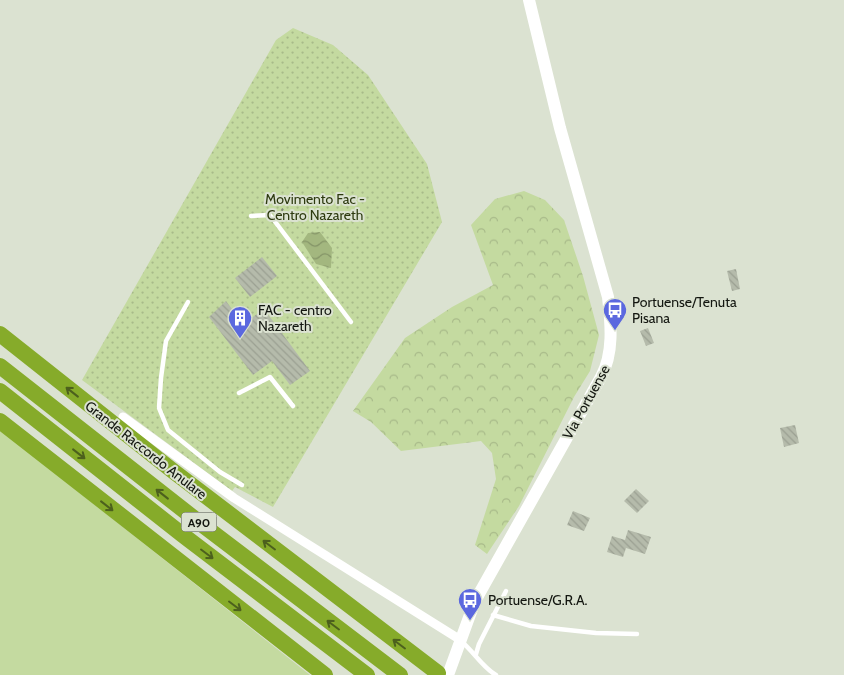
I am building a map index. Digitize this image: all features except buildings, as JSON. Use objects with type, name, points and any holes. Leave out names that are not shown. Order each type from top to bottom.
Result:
[{"type":"highway","name":"Grande Raccordo Anulare","points":[[0,334],[180,477],[445,671]]},
{"type":"highway","name":"Grande Raccordo Anulare","points":[[0,366],[192,517],[400,675]]},
{"type":"highway","name":"A90","points":[[0,391],[184,536],[367,675]]},
{"type":"highway","points":[[0,421],[325,675]]},
{"type":"main road","name":"Via Portuense","points":[[445,671],[484,584],[600,380],[609,355],[610,314],[608,298],[560,128],[529,0]]},
{"type":"street","points":[[124,417],[234,498],[459,640]]},
{"type":"lane","points":[[251,216],[270,214],[351,322]]},
{"type":"lane","points":[[188,302],[166,341],[161,378],[160,408],[168,430],[220,472],[242,485]]},
{"type":"lane","points":[[239,393],[270,378],[293,406]]},
{"type":"lane","points":[[476,654],[506,590]]},
{"type":"lane","points":[[493,615],[531,626],[596,633],[637,634]]},
{"type":"lane","points":[[459,640],[476,654],[483,665],[496,675]]},
{"type":"path","points":[[275,221],[284,207]]},
{"type":"green space","name":"Movimento Fac - Centro Nazareth","points":[[293,28],[333,45],[368,75],[427,164],[442,222],[273,507],[235,487],[232,491],[82,380],[276,40]]},
{"type":"green space","points":[[524,191],[545,200],[564,220],[583,276],[599,335],[590,371],[574,397],[519,506],[487,554],[475,545],[496,479],[492,453],[481,441],[401,451],[371,422],[353,411],[405,338],[452,307],[493,285],[471,225],[495,199]]},
{"type":"green space","points":[[0,430],[310,675],[0,675]]},
{"type":"water","points":[[320,232],[332,248],[331,268],[316,264],[302,242],[308,233]]},
{"type":"place","name":"Portuense/Tenuta Pisana","points":[[615,331]]},
{"type":"place","name":"FAC - centro Nazareth","points":[[240,339]]},
{"type":"place","name":"Portuense/G.R.A.","points":[[470,621]]}]
